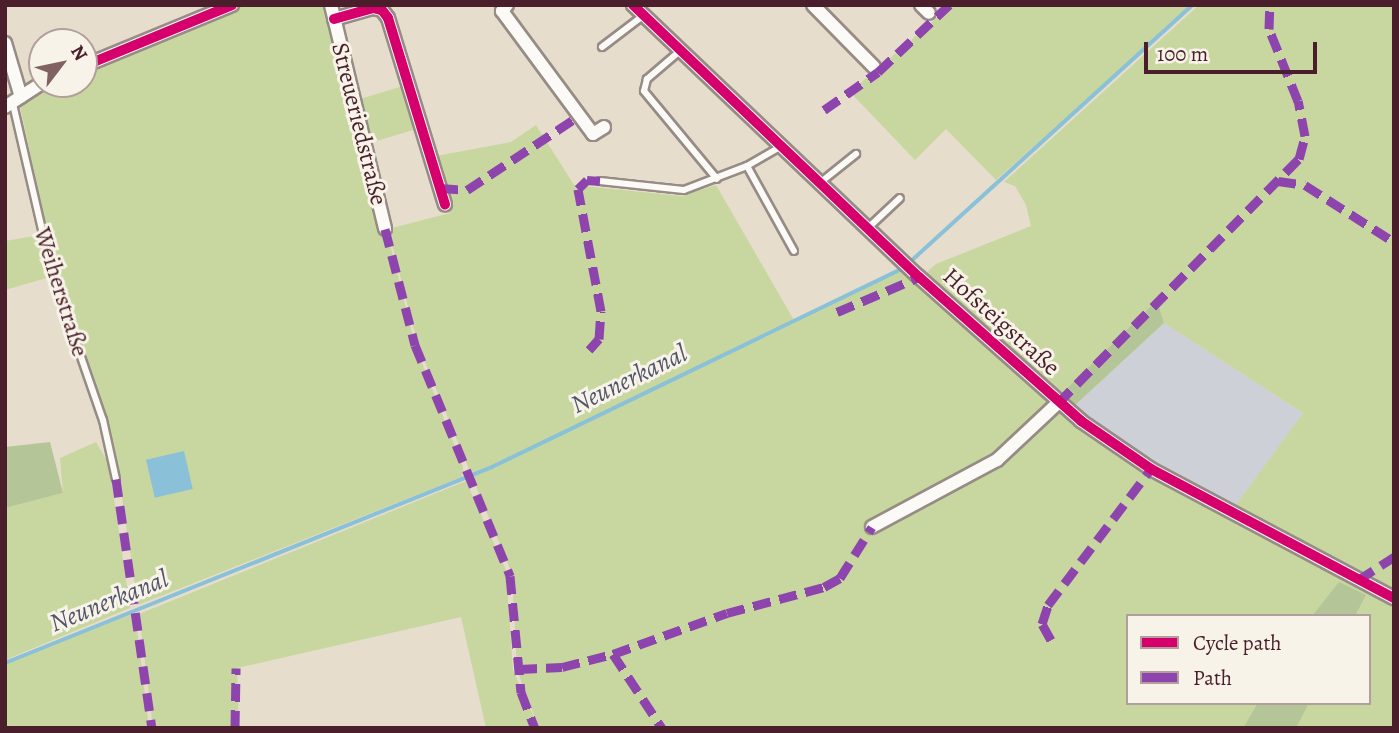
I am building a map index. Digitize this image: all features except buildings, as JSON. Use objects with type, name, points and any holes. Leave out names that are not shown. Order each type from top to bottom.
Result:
[{"type":"street","points":[[98,60],[232,5]]},
{"type":"street","name":"Streueriedstraße","points":[[331,5],[385,229]]},
{"type":"street","name":"Hofsteigstraße","points":[[633,5],[916,273],[1058,403],[1151,469],[1394,598]]},
{"type":"street","points":[[813,5],[874,67]]},
{"type":"street","points":[[502,7],[593,134],[604,127]]},
{"type":"street","name":"Streueriedstraße","points":[[334,19],[373,8],[382,10],[387,18],[445,204]]},
{"type":"street","points":[[5,43],[14,102]]},
{"type":"street","name":"Hofsteigstraße","points":[[872,527],[997,460],[1058,403]]},
{"type":"lane","points":[[602,47],[644,15]]},
{"type":"lane","points":[[681,50],[647,79],[644,91],[717,179]]},
{"type":"lane","name":"Weiherstraße","points":[[14,102],[52,273],[103,421],[116,479]]},
{"type":"lane","points":[[600,181],[684,190],[747,166],[781,146]]},
{"type":"lane","points":[[821,182],[856,154]]},
{"type":"lane","points":[[747,166],[794,251]]},
{"type":"lane","points":[[869,226],[900,198]]},
{"type":"shaded area","points":[[1164,323],[1303,413],[1233,510],[1186,485],[1072,408]]},
{"type":"green space","points":[[230,5],[331,5],[415,345],[463,467],[462,477],[138,605],[117,463],[57,279],[20,106],[28,98],[98,98],[98,59]]},
{"type":"green space","points":[[952,5],[1193,5],[996,180],[946,129],[915,160],[850,92]]},
{"type":"green space","points":[[1199,5],[1394,5],[1394,728],[486,728],[461,617],[237,668],[239,728],[153,728],[139,614],[466,481],[506,570],[513,670],[538,726],[517,670],[512,574],[418,345],[388,229],[450,213],[436,156],[511,142],[536,125],[574,185],[681,196],[716,185],[795,322],[904,268],[923,275],[936,264],[1031,226],[1026,205],[1015,186],[1004,182]],"holes":[[[1157,300],[1164,323],[1303,413],[1233,509],[1186,485],[1084,419],[1059,396]]]},
{"type":"green space","points":[[403,86],[416,129],[369,143],[356,100]]},
{"type":"green space","points":[[40,235],[50,277],[5,290],[5,241]]},
{"type":"green space","points":[[1157,300],[1164,323],[1072,408],[1059,396]]},
{"type":"green space","points":[[50,442],[63,493],[5,508],[5,447]]},
{"type":"green space","points":[[96,442],[109,464],[130,608],[5,660],[5,508],[63,493],[60,458]]},
{"type":"green space","points":[[1339,582],[1366,595],[1356,614],[1314,614]]},
{"type":"green space","points":[[135,613],[149,728],[5,728],[5,663]]},
{"type":"green space","points":[[1257,705],[1308,705],[1296,728],[1243,728]]},
{"type":"water","points":[[184,451],[193,489],[155,498],[146,460]]},
{"type":"waterway","name":"Neunerkanal","points":[[909,263],[1193,5]]},
{"type":"waterway","name":"Neunerkanal","points":[[5,663],[492,467],[903,268]]},
{"type":"marked path","points":[[824,110],[878,72],[949,5]]},
{"type":"marked path","points":[[1058,403],[1299,159],[1305,136],[1298,101],[1269,29],[1270,5]]},
{"type":"marked path","points":[[440,188],[467,190],[579,116]]},
{"type":"marked path","points":[[589,350],[599,339],[601,311],[578,189],[587,180],[600,181]]},
{"type":"marked path","points":[[1278,181],[1305,185],[1394,242]]},
{"type":"marked path","points":[[385,229],[415,345],[510,576],[521,692],[535,728]]},
{"type":"marked path","points":[[837,312],[919,277]]},
{"type":"marked path","points":[[1051,640],[1042,624],[1048,605],[1151,469]]},
{"type":"marked path","points":[[116,479],[152,728]]},
{"type":"marked path","points":[[613,654],[727,613],[824,587],[840,578],[872,527]]},
{"type":"marked path","points":[[1358,580],[1394,557]]},
{"type":"marked path","points":[[519,669],[562,667],[613,654],[662,728]]},
{"type":"marked path","points":[[235,728],[236,668]]},
{"type":"cycle path","points":[[98,60],[232,5]]},
{"type":"cycle path","points":[[633,5],[919,277],[1081,421],[1151,469],[1394,598]]},
{"type":"cycle path","points":[[334,19],[373,8],[382,10],[388,18],[445,204]]}]
